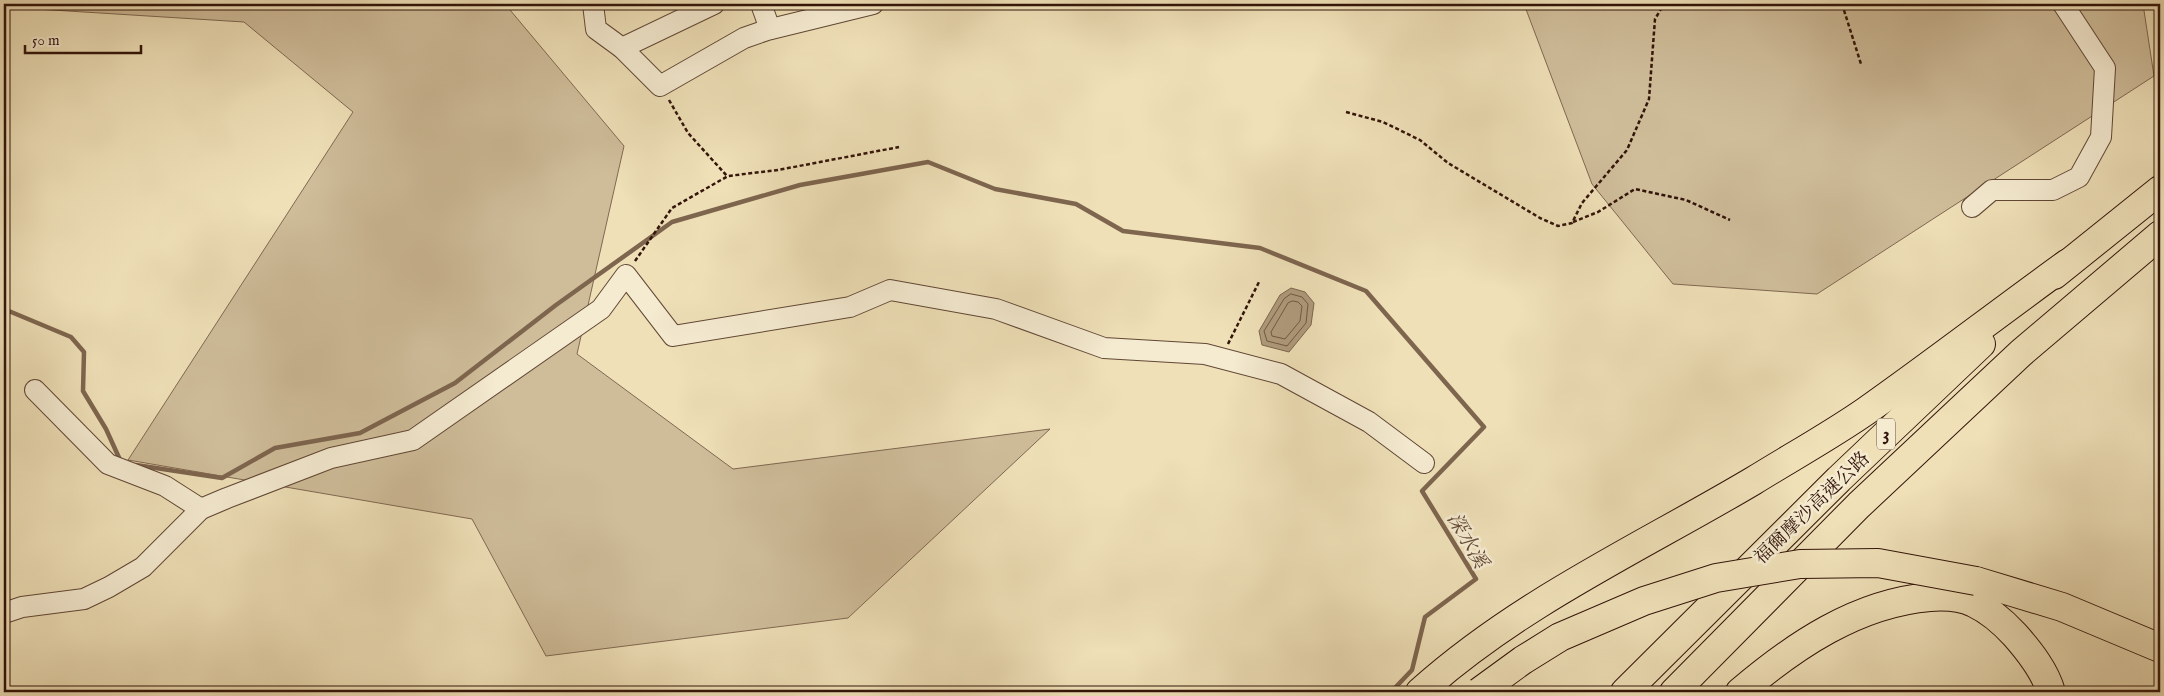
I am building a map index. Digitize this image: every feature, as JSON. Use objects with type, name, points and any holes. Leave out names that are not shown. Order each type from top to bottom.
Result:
[{"type":"highway","name":"福爾摩沙高速公路","points":[[1624,692],[1839,478],[2068,263],[2160,190]]},
{"type":"highway","name":"福爾摩沙高速公路","points":[[1674,692],[1866,498],[2021,353],[2160,235]]},
{"type":"highway","points":[[1420,692],[1473,648],[1521,614],[1591,572],[1694,516],[1865,412],[2068,263]]},
{"type":"highway","points":[[1479,692],[1523,660],[1560,637],[1644,601],[1716,578],[1800,564],[1878,563],[1976,581],[2062,607],[2160,648]]},
{"type":"highway","points":[[1740,692],[1766,670],[1823,632],[1866,611],[1908,599],[1948,596],[1973,602],[2001,619],[2033,654],[2051,692]]},
{"type":"lane","points":[[622,48],[714,4]]},
{"type":"lane","points":[[760,4],[770,29]]},
{"type":"lane","points":[[598,6],[596,29],[622,48],[660,86],[744,38],[770,29],[873,4]]},
{"type":"lane","points":[[1972,207],[1992,190],[2053,190],[2079,177],[2101,137],[2105,68],[2063,4]]},
{"type":"lane","points":[[4,613],[22,607],[84,599],[109,587],[143,567],[201,510],[331,458],[414,440],[601,309],[626,275],[673,336],[850,307],[890,290],[996,309],[1104,348],[1206,354],[1219,357],[1281,374],[1370,422],[1424,463]]},
{"type":"lane","points":[[35,390],[108,464],[165,486],[201,510]]},
{"type":"path","points":[[1572,223],[1582,203],[1627,150],[1649,99],[1655,18],[1664,4]]},
{"type":"path","points":[[1842,4],[1861,64]]},
{"type":"path","points":[[660,86],[688,133],[728,176]]},
{"type":"path","points":[[1346,112],[1383,122],[1420,140],[1448,163],[1540,218],[1558,226],[1572,223],[1598,212],[1634,188],[1686,200],[1730,220]]},
{"type":"path","points":[[626,275],[672,208],[728,176],[778,170],[899,147]]},
{"type":"path","points":[[1219,357],[1228,344],[1260,280]]},
{"type":"shaded area","points":[[4,4],[505,4],[624,146],[577,354],[733,469],[1050,429],[848,618],[546,656],[472,519],[128,460],[353,112],[244,22],[4,7]]},
{"type":"shaded area","points":[[1524,4],[2143,4],[2154,76],[1817,294],[1673,284],[1592,184]]},
{"type":"water","points":[[1291,288],[1305,292],[1314,303],[1311,325],[1289,352],[1262,345],[1259,331],[1280,295]]},
{"type":"waterway","name":"深水溪","points":[[136,465],[222,478],[275,448],[360,433],[455,383],[556,305],[672,222],[800,185],[928,162],[995,189],[1076,204],[1123,231],[1260,248],[1366,291],[1484,427],[1422,491],[1476,579],[1425,617],[1412,670],[1391,692]]},
{"type":"waterway","points":[[4,309],[71,337],[84,352],[83,391],[106,429],[121,462]]}]
